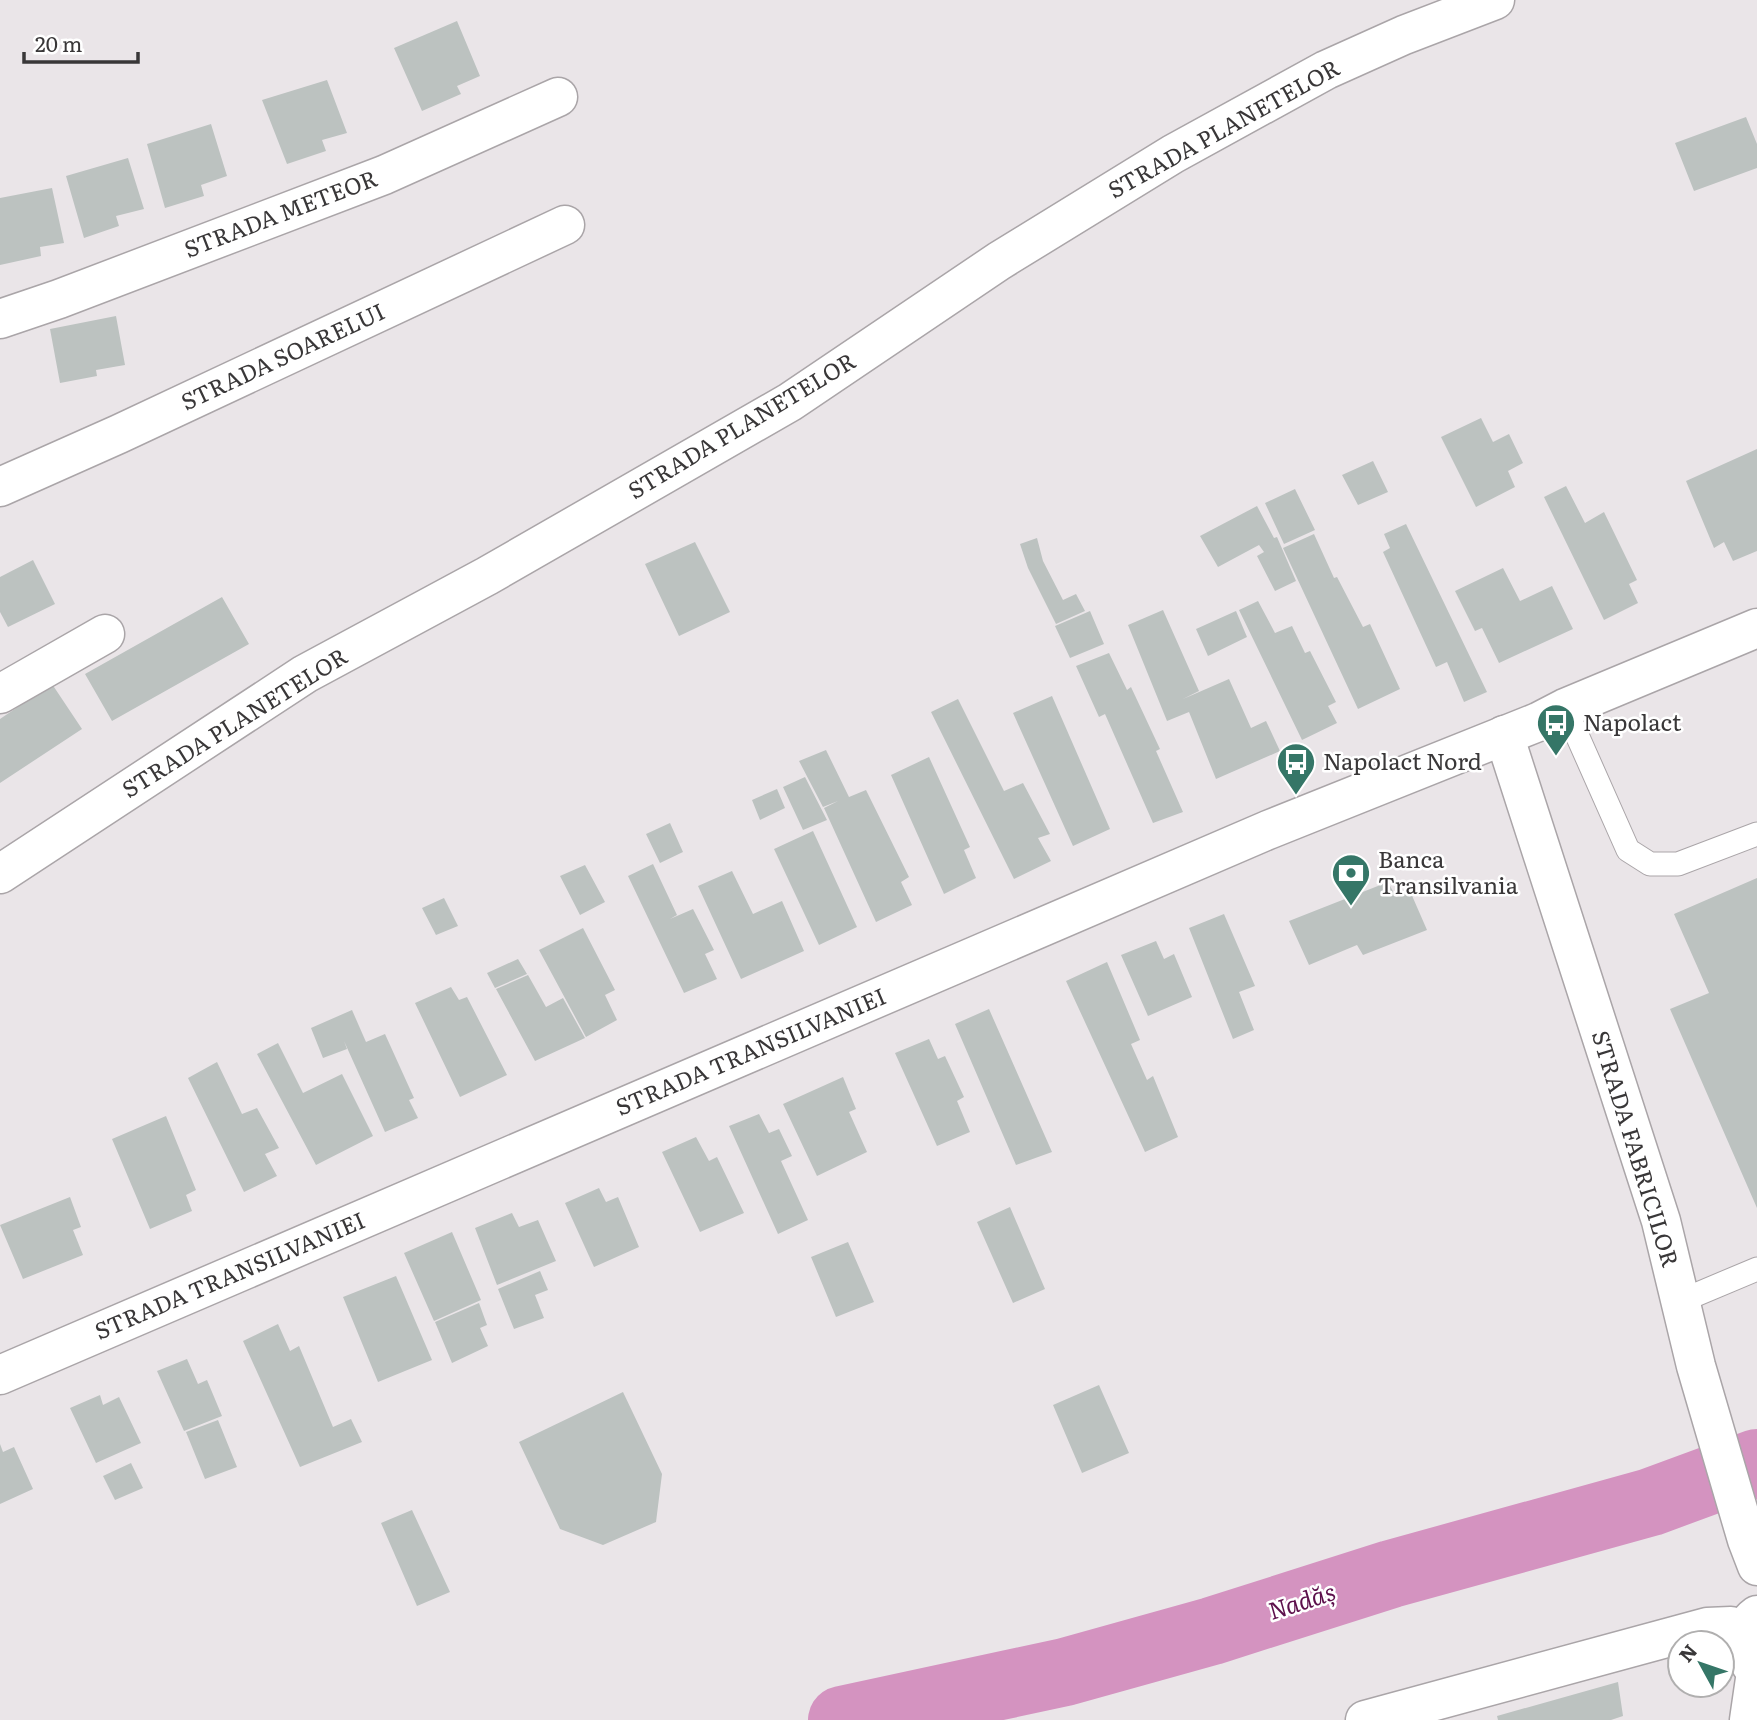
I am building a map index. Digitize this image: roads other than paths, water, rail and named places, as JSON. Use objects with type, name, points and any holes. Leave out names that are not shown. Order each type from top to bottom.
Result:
[{"type":"street","name":"STRADA PLANETELOR","points":[[0,874],[305,674],[476,582],[790,402],[999,261],[1173,154],[1326,71],[1404,34],[1495,0]]},
{"type":"street","name":"STRADA METEOR","points":[[0,319],[384,175],[558,97]]},
{"type":"street","name":"STRADA SOARELUI","points":[[0,487],[565,225]]},
{"type":"street","name":"STRADA TRANSILVANIEI","points":[[0,1375],[1268,830],[1538,722],[1564,708],[1757,628]]},
{"type":"street","points":[[0,694],[105,634]]},
{"type":"street","name":"STRADA FABRICILOR","points":[[1504,735],[1661,1221],[1696,1366],[1752,1553]]},
{"type":"street","points":[[1365,1720],[1707,1627],[1751,1624],[1743,1647],[1747,1661],[1757,1672],[1749,1720]]},
{"type":"lane","points":[[1564,708],[1628,850],[1650,864],[1678,864],[1757,834]]},
{"type":"lane","points":[[1681,1301],[1757,1269]]},
{"type":"waterway","name":"Nadăș","points":[[842,1720],[1065,1672],[1212,1631],[1391,1574],[1651,1502],[1757,1463]]},
{"type":"place","name":"Napolact","points":[[1556,757]]},
{"type":"place","name":"Napolact Nord","points":[[1296,796]]},
{"type":"place","name":"Banca Transilvania","points":[[1351,907]]}]
